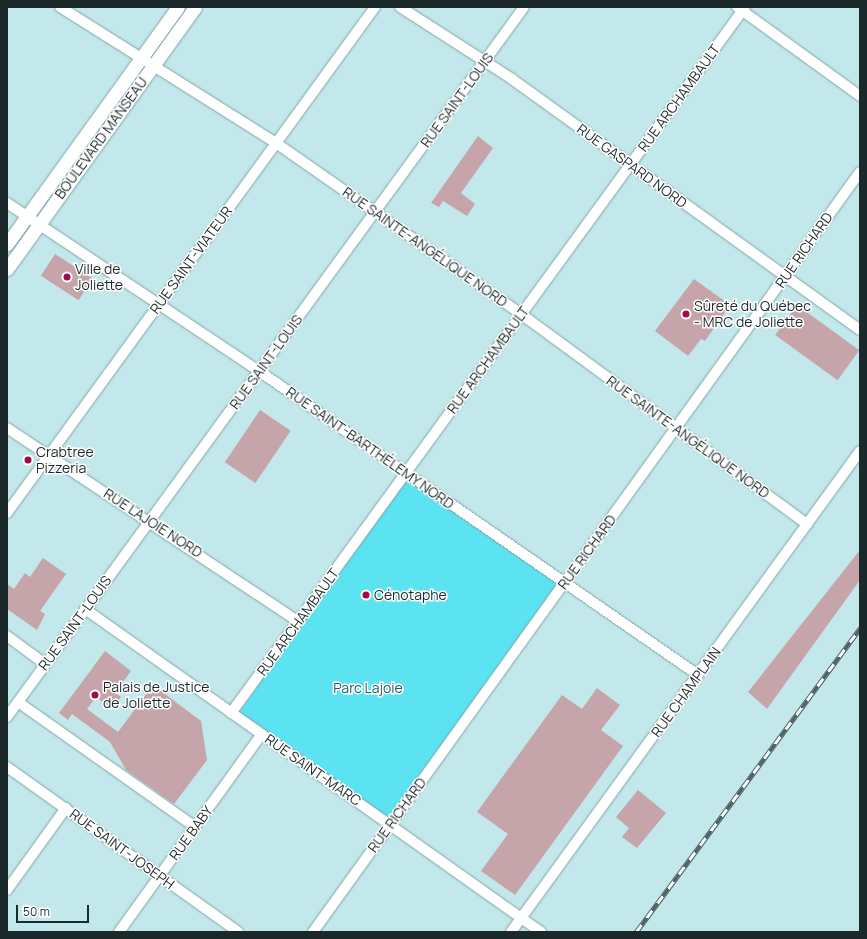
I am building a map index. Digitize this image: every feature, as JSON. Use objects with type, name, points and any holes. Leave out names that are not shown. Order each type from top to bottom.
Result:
[{"type":"main road","name":"BOULEVARD MANSEAU","points":[[7,244],[178,7]]},
{"type":"main road","name":"BOULEVARD MANSEAU","points":[[7,269],[195,7]]},
{"type":"street","name":"RUE SAINTE-ANGÉLIQUE NORD","points":[[60,7],[276,143],[521,314],[676,430],[807,524]]},
{"type":"street","name":"RUE SAINT-VIATEUR","points":[[7,513],[375,7]]},
{"type":"street","name":"RUE GASPARD NORD","points":[[400,7],[486,60],[860,330]]},
{"type":"street","name":"RUE SAINT-LOUIS","points":[[7,717],[524,7]]},
{"type":"street","points":[[742,8],[860,96]]},
{"type":"street","name":"RUE ARCHAMBAULT","points":[[231,712],[407,473],[742,8]]},
{"type":"street","name":"RUE RICHARD","points":[[313,932],[676,430],[860,172]]},
{"type":"street","name":"RUE SAINT-BARTHÉLEMY NORD","points":[[7,203],[259,371],[698,675]]},
{"type":"street","name":"RUE LAJOIE NORD","points":[[7,428],[150,520],[298,621]]},
{"type":"street","name":"RUE CHAMPLAIN","points":[[512,932],[860,451]]},
{"type":"street","name":"RUE SAINT-MARC","points":[[85,609],[541,932]]},
{"type":"street","points":[[7,636],[45,664]]},
{"type":"street","points":[[18,702],[195,827]]},
{"type":"street","name":"RUE BABY","points":[[119,932],[262,734]]},
{"type":"street","name":"RUE SAINT-JOSEPH","points":[[7,767],[238,932]]},
{"type":"street","points":[[7,890],[66,808]]},
{"type":"green space","name":"Parc Lajoie","points":[[407,473],[565,584],[394,828],[236,717]]},
{"type":"building","points":[[478,136],[493,148],[461,193],[475,204],[467,216],[443,201],[439,207],[431,203]]},
{"type":"building","name":"Ville de Joliette","points":[[55,254],[93,279],[79,300],[41,276]]},
{"type":"building","points":[[694,279],[730,305],[705,341],[701,339],[688,356],[655,331]]},
{"type":"building","points":[[797,305],[859,350],[838,380],[775,335]]},
{"type":"building","points":[[260,410],[291,431],[255,483],[225,462]]},
{"type":"building","points":[[860,550],[860,580],[767,709],[748,692]]},
{"type":"building","points":[[43,558],[66,574],[40,611],[45,614],[37,630],[7,609],[7,584],[14,589],[25,573],[30,577]]},
{"type":"building","points":[[105,651],[131,671],[115,693],[121,697],[112,709],[96,697],[87,709],[118,732],[153,685],[201,721],[207,760],[174,804],[126,770],[110,742],[72,714],[68,720],[59,713]]},
{"type":"building","points":[[597,688],[620,705],[601,730],[623,746],[515,895],[481,871],[508,834],[477,812],[562,695],[582,709]]},
{"type":"building","points":[[638,790],[666,813],[637,848],[622,837],[629,828],[616,817]]},
{"type":"railway","points":[[636,932],[860,628]]},
{"type":"place","name":"Ville de Joliette","points":[[67,277]]},
{"type":"place","name":"Sûreté du Québec - MRC de Joliette","points":[[686,314]]},
{"type":"place","name":"Crabtree Pizzeria","points":[[28,460]]},
{"type":"place","name":"Cénotaphe","points":[[366,595]]},
{"type":"place","name":"Palais de Justice de Joliette","points":[[95,695]]}]
